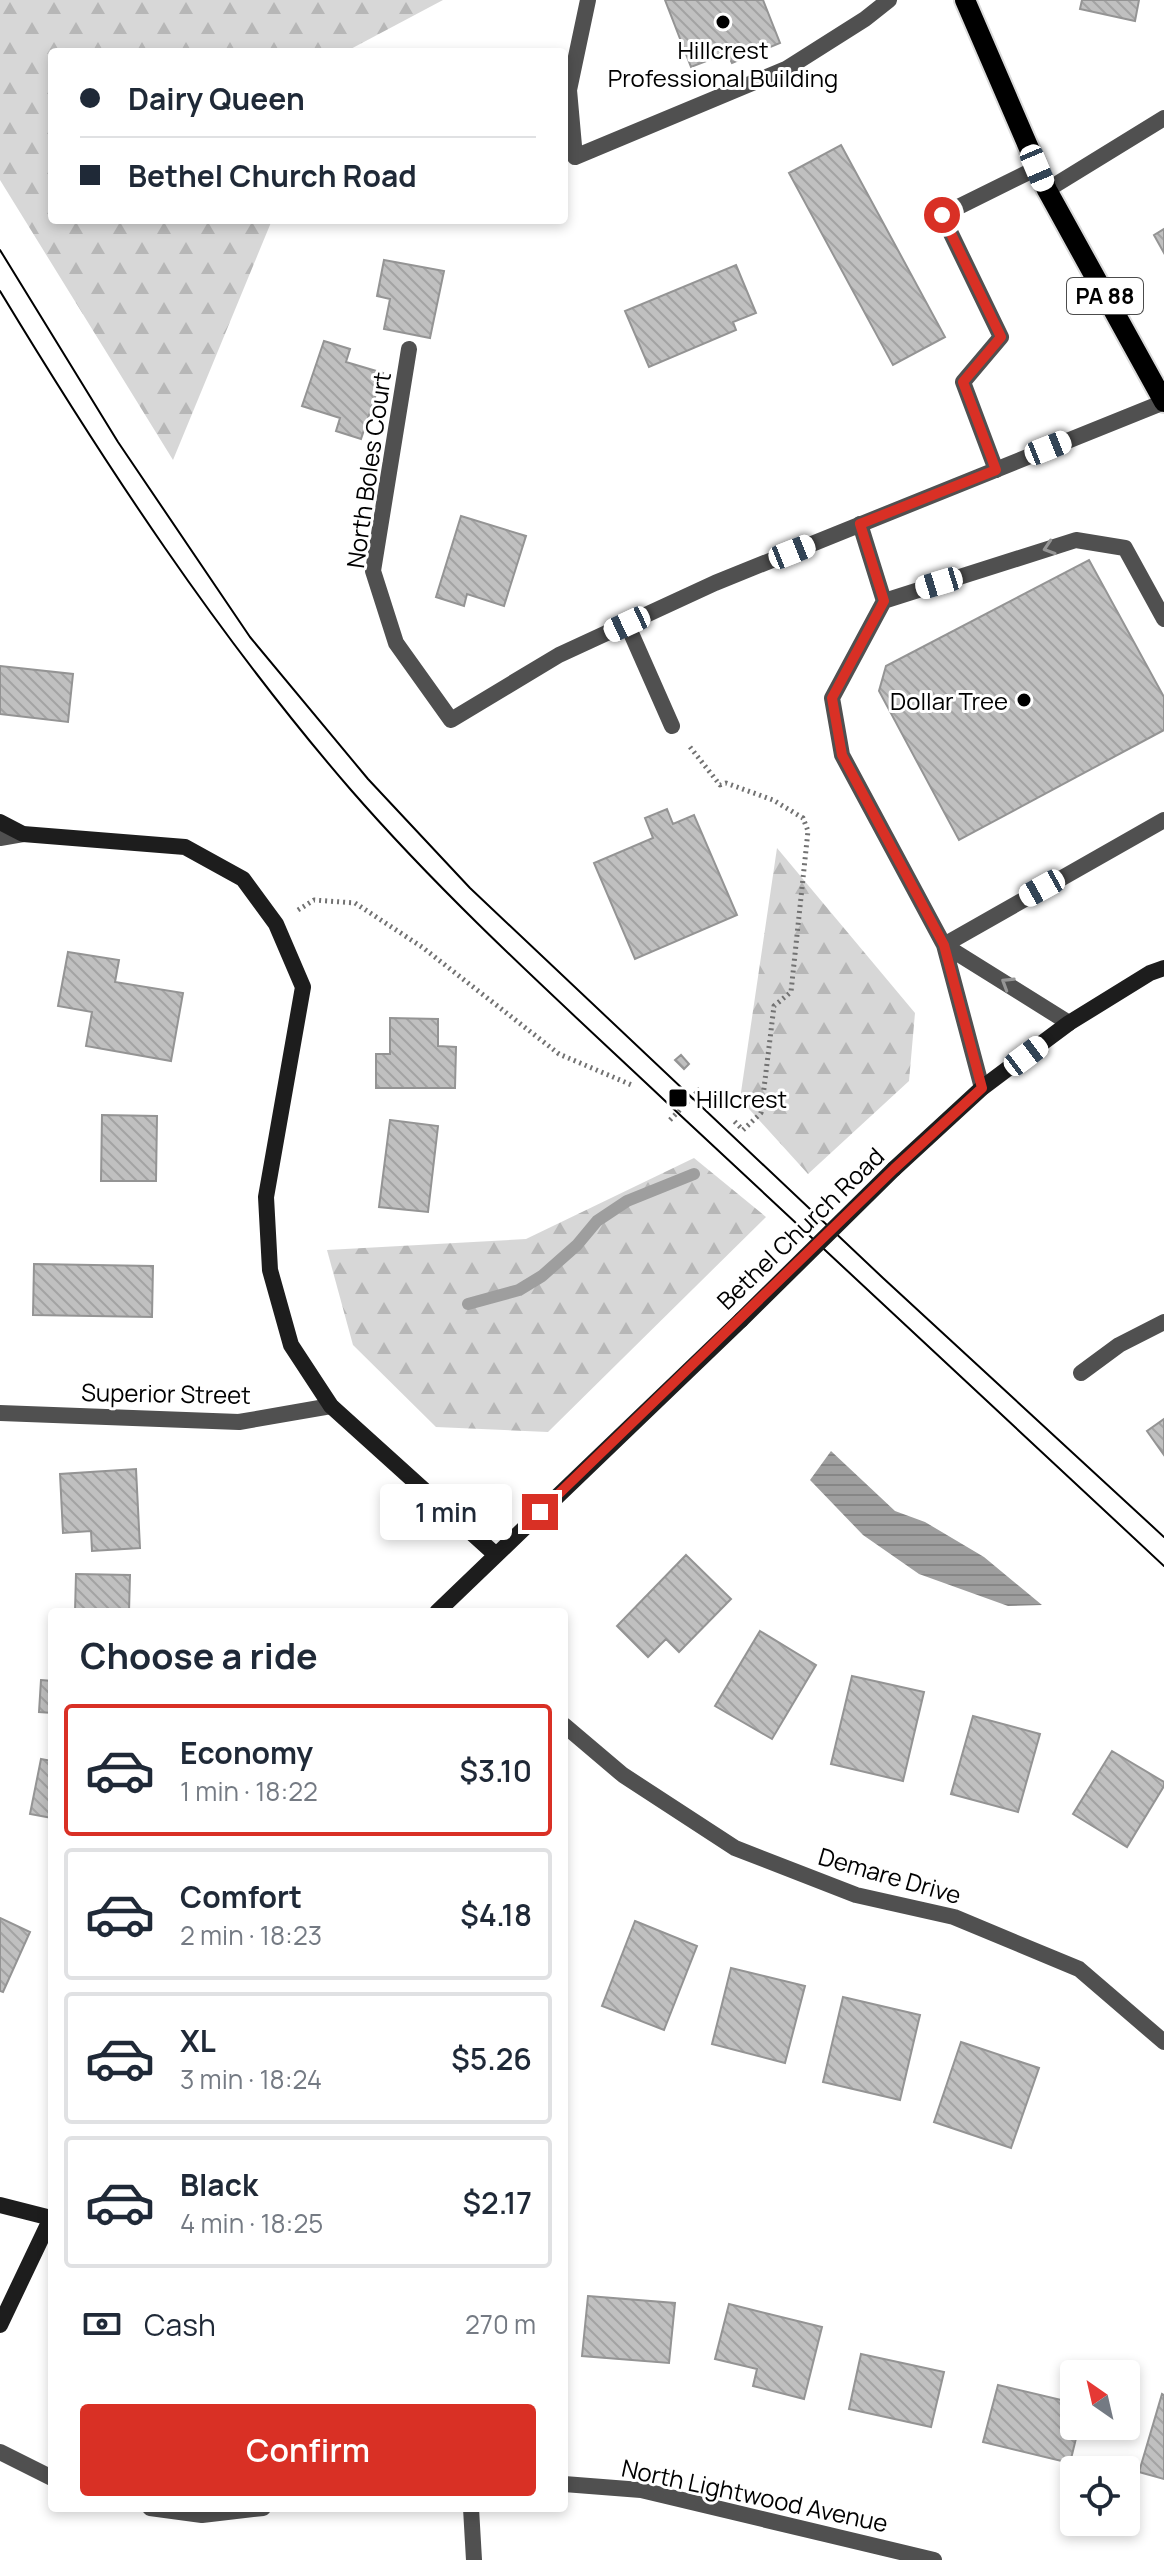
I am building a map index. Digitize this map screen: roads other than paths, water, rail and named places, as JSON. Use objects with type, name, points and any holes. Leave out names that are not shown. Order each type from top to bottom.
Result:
[{"type":"main road","name":"PA 88","points":[[965,0],[1047,190],[1164,402]]},
{"type":"street","points":[[588,0],[569,90],[575,157],[786,69],[865,19],[889,0]]},
{"type":"street","points":[[1047,190],[1164,118]]},
{"type":"street","points":[[996,470],[963,382],[1001,337],[942,215],[1037,168]]},
{"type":"street","name":"North Boles Court","points":[[409,349],[373,571],[396,643],[451,720],[559,655],[627,624]]},
{"type":"street","points":[[672,726],[627,624],[715,583],[1164,402]]},
{"type":"street","points":[[860,524],[884,601]]},
{"type":"street","points":[[982,1088],[944,945],[842,755],[832,698],[884,601],[1076,540],[1125,548],[1164,619]]},
{"type":"street","points":[[944,945],[1164,820]]},
{"type":"street","points":[[0,822],[23,834]]},
{"type":"street","points":[[0,838],[23,834],[185,847],[243,879],[276,924],[303,987],[266,1197],[270,1270],[291,1345],[331,1406],[496,1555]]},
{"type":"street","points":[[944,945],[1069,1023]]},
{"type":"street","name":"Bethel Church Road","points":[[443,1608],[894,1169],[982,1088],[1069,1023],[1150,973],[1164,968]]},
{"type":"street","points":[[1081,1373],[1119,1345],[1164,1322]]},
{"type":"street","name":"Superior Street","points":[[0,1413],[239,1422],[331,1406]]},
{"type":"street","name":"Demare Drive","points":[[568,1728],[623,1775],[735,1848],[856,1895],[954,1917],[1079,1969],[1164,2042]]},
{"type":"street","points":[[0,2205],[48,2216]]},
{"type":"street","points":[[0,2325],[48,2225]]},
{"type":"street","points":[[0,2452],[48,2476]]},
{"type":"street","name":"North Lightwood Avenue","points":[[568,2484],[641,2490],[934,2560]]},
{"type":"street","points":[[180,2512],[202,2515],[228,2512]]},
{"type":"street","points":[[471,2512],[474,2560]]},
{"type":"waterway","points":[[468,1304],[519,1290],[542,1276],[577,1245],[597,1221],[627,1201],[694,1174]]},
{"type":"tram line","points":[[0,250],[118,442],[250,637],[368,779],[470,888],[883,1278],[1164,1537]]},
{"type":"tram line","points":[[0,291],[122,485],[209,610],[302,731],[390,833],[553,996],[1164,1566]]},
{"type":"place","name":"Hillcrest Professional Building","points":[[723,22]]},
{"type":"place","name":"Dollar Tree","points":[[1024,700]]},
{"type":"place","name":"Hillcrest","points":[[678,1098]]}]
